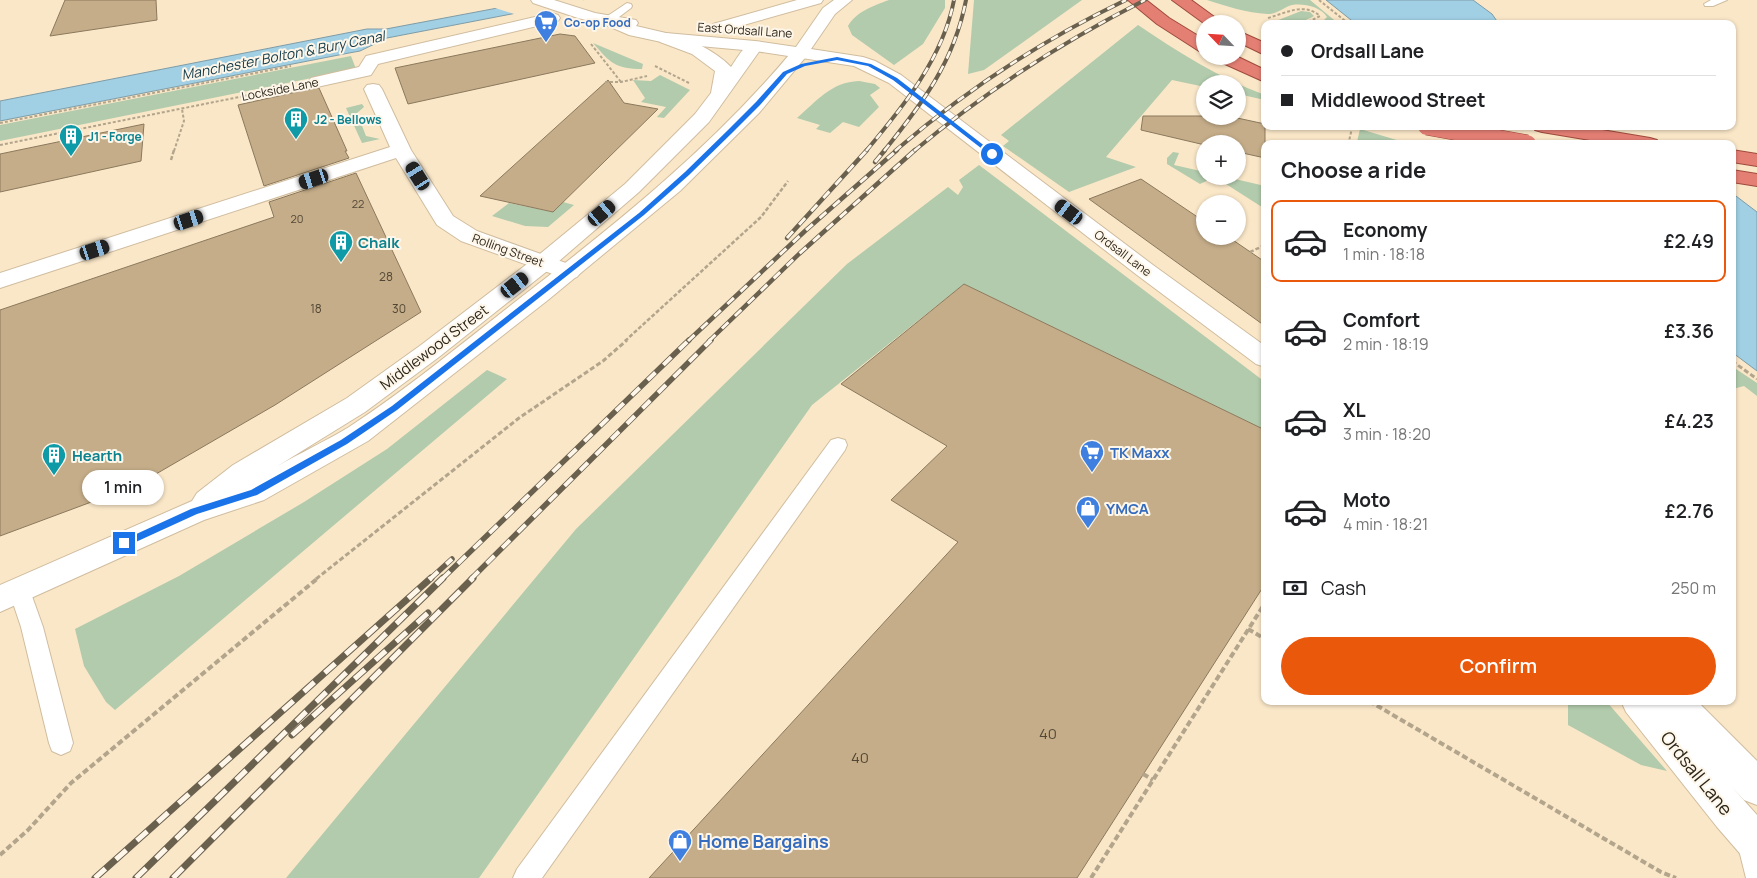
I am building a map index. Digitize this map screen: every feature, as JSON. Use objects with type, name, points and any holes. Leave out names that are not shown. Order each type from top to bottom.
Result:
[{"type":"highway","points":[[1136,0],[1163,21],[1196,41]]},
{"type":"highway","points":[[1180,0],[1202,15]]},
{"type":"highway","points":[[1246,40],[1261,48]]},
{"type":"highway","points":[[1240,65],[1261,75]]},
{"type":"highway","points":[[1449,130],[1505,140]]},
{"type":"highway","points":[[1566,130],[1626,140]]},
{"type":"highway","points":[[1736,157],[1757,160]]},
{"type":"highway","points":[[1736,177],[1757,180]]},
{"type":"street","name":"East Ordsall Lane","points":[[539,0],[557,13],[609,21],[777,30],[812,36],[835,46]]},
{"type":"street","points":[[719,27],[816,0]]},
{"type":"street","name":"Middlewood Street","points":[[194,512],[243,473],[364,399],[543,263],[632,188],[702,118],[755,46],[816,0]]},
{"type":"street","name":"Middlewood Street","points":[[10,595],[194,512],[254,492],[358,434],[569,272],[687,174],[758,104],[785,73],[829,12],[844,0]]},
{"type":"street","name":"Lockside Lane","points":[[317,82],[365,71],[372,60],[536,23],[557,13]]},
{"type":"street","name":"East Ordsall Lane","points":[[609,21],[635,31],[666,38],[755,46],[800,53]]},
{"type":"street","points":[[702,118],[724,105],[777,50],[791,41],[812,36]]},
{"type":"street","points":[[666,38],[710,56],[724,70],[720,92]]},
{"type":"street","points":[[785,73],[803,65],[835,46]]},
{"type":"street","name":"Ordsall Lane","points":[[800,53],[835,46],[895,79],[1145,270],[1261,355]]},
{"type":"street","name":"Rolling Street","points":[[365,71],[401,150],[444,220],[469,236],[569,272]]},
{"type":"street","points":[[0,282],[401,150]]},
{"type":"street","name":"Ordsall Lane","points":[[1641,705],[1752,838]]},
{"type":"street","name":"Ordsall Lane","points":[[1677,705],[1757,786]]},
{"type":"lane","points":[[1708,4],[1722,0]]},
{"type":"lane","points":[[609,21],[627,6]]},
{"type":"lane","points":[[526,878],[838,445]]},
{"type":"lane","points":[[10,595],[32,627],[61,743]]},
{"type":"lane","points":[[1752,838],[1757,873]]},
{"type":"path","points":[[1319,0],[1344,20]]},
{"type":"path","points":[[1263,18],[1294,8],[1307,8],[1320,16],[1312,20]]},
{"type":"path","points":[[590,40],[592,46],[622,82]]},
{"type":"path","points":[[0,123],[292,66]]},
{"type":"path","points":[[604,82],[622,82],[647,76]]},
{"type":"path","name":"Lockside Lane","points":[[0,145],[317,82]]},
{"type":"path","points":[[171,160],[184,122],[182,108]]},
{"type":"path","points":[[0,855],[28,830],[71,783],[358,545],[519,418],[603,361],[761,217],[788,181]]},
{"type":"path","points":[[1250,252],[1261,247]]},
{"type":"path","points":[[1736,364],[1757,378]]},
{"type":"path","points":[[1091,878],[1261,609]]},
{"type":"path","points":[[1248,629],[1261,637]]},
{"type":"path","points":[[1376,705],[1661,872],[1676,878]]},
{"type":"path","points":[[1143,774],[1153,780]]},
{"type":"green space","points":[[889,0],[945,0],[945,8],[923,44],[894,65],[852,35],[848,26],[856,16],[871,7]]},
{"type":"green space","points":[[974,0],[1082,0],[984,70],[968,74]]},
{"type":"green space","points":[[1207,0],[1310,0],[1334,20],[1324,20],[1327,17],[1321,11],[1307,5],[1292,5],[1267,14],[1229,7]]},
{"type":"green space","points":[[1301,11],[1310,12],[1314,16],[1305,20],[1278,20]]},
{"type":"green space","points":[[1138,25],[1196,62],[1196,65],[1201,65],[1220,75],[1196,75],[1196,85],[1172,80],[1106,157],[1136,167],[1069,192],[1003,146],[1009,141],[1001,135]]},
{"type":"green space","points":[[593,43],[643,64],[642,69],[626,68],[614,64]]},
{"type":"green space","points":[[351,56],[356,69],[0,141],[0,125]]},
{"type":"green space","points":[[660,75],[690,90],[664,118],[657,117],[666,107],[641,102],[645,98],[633,80],[651,81]]},
{"type":"green space","points":[[859,81],[875,84],[880,88],[870,95],[879,107],[859,127],[843,122],[830,133],[816,129],[820,125],[797,118],[825,93],[840,85]]},
{"type":"green space","points":[[1246,87],[1261,93],[1261,99],[1246,96]]},
{"type":"green space","points":[[362,104],[364,107],[357,113],[366,136],[380,139],[362,143],[346,108]]},
{"type":"green space","points":[[1360,130],[1363,130],[1397,140],[1357,140]]},
{"type":"green space","points":[[1173,152],[1179,153],[1174,165],[1196,170],[1196,182],[1167,164],[1167,158]]},
{"type":"green space","points":[[979,165],[1261,379],[1261,428],[964,284],[812,405],[479,878],[286,878],[576,529],[847,264],[948,187],[958,195],[963,187],[959,180]]},
{"type":"green space","points":[[1246,182],[1261,185],[1261,206],[1246,195],[1228,185],[1246,185]]},
{"type":"green space","points":[[563,202],[574,205],[548,227],[525,226],[492,216],[509,203],[553,212]]},
{"type":"green space","points":[[1736,369],[1757,383],[1757,396],[1744,386],[1736,388]]},
{"type":"green space","points":[[487,370],[507,379],[115,710],[106,702],[84,666],[75,629],[179,576],[304,502],[387,449]]},
{"type":"green space","points":[[1568,705],[1609,705],[1667,771],[1641,765],[1568,725]]},
{"type":"water","name":"Manchester Bolton & Bury Canal","points":[[540,0],[584,0],[387,38],[360,51],[0,121],[0,101],[367,29],[386,29]]},
{"type":"water","points":[[1326,0],[1473,0],[1492,14],[1496,20],[1351,20]]},
{"type":"water","points":[[1736,196],[1757,212],[1757,371],[1736,355]]},
{"type":"pier","points":[[527,0],[586,1],[517,15],[492,7]]},
{"type":"pier","points":[[1470,130],[1656,130],[1667,140],[1479,140]]},
{"type":"building","points":[[65,0],[156,0],[157,20],[50,36]]},
{"type":"building","points":[[560,34],[575,36],[595,63],[408,104],[395,68]]},
{"type":"building","points":[[608,80],[624,103],[658,109],[553,212],[480,196]]},
{"type":"building","name":"J2 - Bellows","points":[[319,88],[349,158],[264,186],[238,105]]},
{"type":"building","points":[[1143,116],[1196,116],[1196,125],[1246,125],[1246,120],[1261,123],[1261,130],[1265,130],[1265,140],[1261,140],[1261,157],[1246,154],[1246,135],[1196,135],[1196,143],[1141,130]]},
{"type":"building","name":"J1 - Forge","points":[[144,124],[141,161],[0,192],[0,154]]},
{"type":"building","points":[[356,173],[421,312],[275,405],[137,485],[0,536],[0,310],[274,217],[269,202]]},
{"type":"building","points":[[1141,179],[1196,216],[1196,245],[1240,245],[1261,259],[1261,323],[1089,199]]},
{"type":"building","points":[[964,284],[1261,428],[1261,590],[1077,878],[649,878],[958,542],[891,500],[947,446],[841,384]]},
{"type":"railway","points":[[866,151],[920,81],[941,42],[954,0]]},
{"type":"railway","points":[[884,151],[923,99],[945,63],[961,22],[966,0]]},
{"type":"railway","points":[[895,151],[949,107],[1035,49],[1126,0]]},
{"type":"railway","points":[[914,151],[969,108],[1025,69],[1083,33],[1145,0]]},
{"type":"railway","points":[[787,238],[867,150]]},
{"type":"railway","points":[[875,162],[885,150]]},
{"type":"railway","points":[[688,341],[805,231],[897,150]]},
{"type":"railway","points":[[709,341],[799,254],[915,150]]},
{"type":"railway","points":[[442,579],[689,340]]},
{"type":"railway","points":[[471,579],[711,340]]},
{"type":"railway","points":[[430,579],[452,559]]},
{"type":"railway","points":[[95,878],[431,578]]},
{"type":"railway","points":[[136,878],[443,578]]},
{"type":"railway","points":[[173,878],[473,578]]},
{"type":"railway","points":[[292,735],[428,613]]},
{"type":"place","name":"Co-op Food","points":[[546,43]]},
{"type":"place","name":"J2 - Bellows","points":[[296,140]]},
{"type":"place","name":"J1 - Forge","points":[[71,157]]},
{"type":"place","name":"Chalk","points":[[341,263]]},
{"type":"place","name":"TK Maxx","points":[[1092,473]]},
{"type":"place","name":"Hearth","points":[[54,476]]},
{"type":"place","name":"YMCA","points":[[1088,529]]},
{"type":"place","name":"Home Bargains","points":[[680,862]]},
{"type":"route","points":[[124,543],[194,512],[254,492],[358,434],[569,272],[641,214],[687,174],[730,132],[785,73],[803,65],[837,58],[869,65],[895,79],[992,154]]}]
